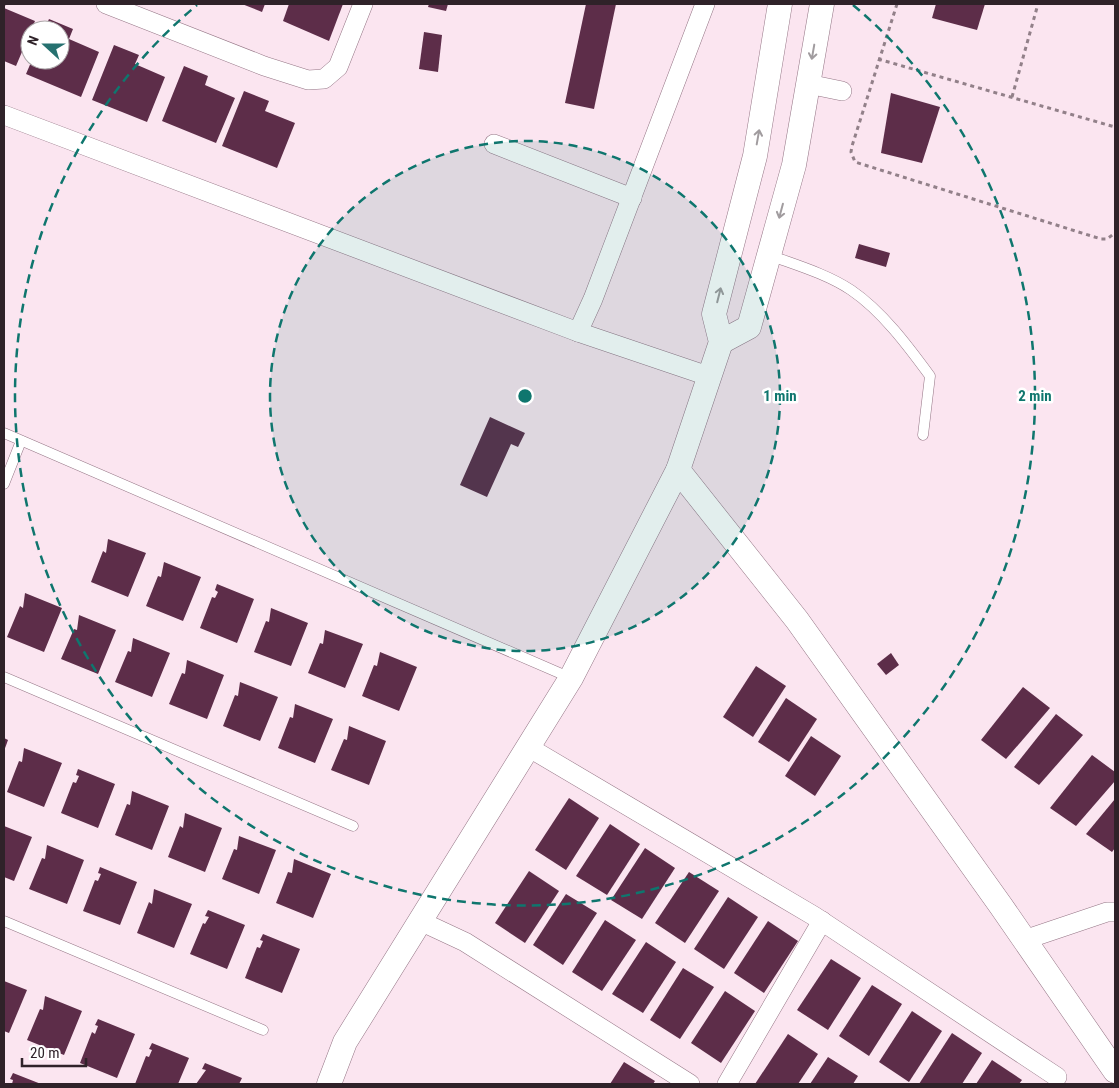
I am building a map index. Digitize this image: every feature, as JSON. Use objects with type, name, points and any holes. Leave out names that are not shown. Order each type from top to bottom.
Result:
[{"type":"street","points":[[106,4],[264,66],[308,80],[324,79],[338,67],[363,4]]},
{"type":"street","points":[[578,332],[593,300],[706,4]]},
{"type":"street","points":[[329,1084],[345,1042],[571,678],[678,470],[721,342],[714,314],[755,156],[780,4]]},
{"type":"street","points":[[721,342],[749,327],[794,165],[822,4]]},
{"type":"street","points":[[808,84],[842,91]]},
{"type":"street","points":[[4,115],[578,332],[708,376]]},
{"type":"street","points":[[494,144],[632,198]]},
{"type":"street","points":[[678,470],[797,620],[1115,1071]]},
{"type":"street","points":[[528,746],[822,921],[1057,1077]]},
{"type":"street","points":[[1024,940],[1107,912],[1115,912]]},
{"type":"street","points":[[420,921],[465,942],[690,1084]]},
{"type":"street","points":[[727,1084],[822,921]]},
{"type":"lane","points":[[769,255],[820,275],[850,290],[871,308],[914,354],[930,376],[923,435]]},
{"type":"lane","points":[[4,434],[571,678]]},
{"type":"lane","points":[[4,484],[21,441]]},
{"type":"lane","points":[[4,677],[353,826]]},
{"type":"lane","points":[[4,921],[263,1030]]},
{"type":"path","points":[[897,4],[852,146],[851,152],[855,162],[1101,239],[1107,239],[1115,233]]},
{"type":"path","points":[[1012,97],[1038,4]]},
{"type":"path","points":[[878,59],[1115,127]]},
{"type":"building","points":[[242,4],[265,4],[262,12]]},
{"type":"building","points":[[289,4],[343,4],[329,41],[283,21]]},
{"type":"building","points":[[429,4],[448,4],[446,11],[428,7]]},
{"type":"building","points":[[586,4],[616,4],[594,109],[565,103]]},
{"type":"building","points":[[936,4],[985,4],[977,30],[932,18]]},
{"type":"building","points":[[4,8],[33,20],[20,20],[20,57],[16,66],[4,61]]},
{"type":"building","points":[[424,32],[442,35],[438,72],[419,69]]},
{"type":"building","points":[[70,39],[99,52],[81,97],[26,74],[28,70],[70,70]]},
{"type":"building","points":[[114,45],[139,55],[135,64],[165,77],[147,122],[92,100]]},
{"type":"building","points":[[184,66],[208,76],[205,85],[235,98],[216,143],[162,121]]},
{"type":"building","points":[[244,91],[269,101],[265,111],[295,123],[277,168],[222,146]]},
{"type":"building","points":[[891,93],[940,107],[922,163],[881,153]]},
{"type":"building","points":[[859,244],[890,253],[886,267],[855,258]]},
{"type":"building","points":[[490,417],[525,433],[518,447],[511,444],[487,497],[460,485]]},
{"type":"building","points":[[108,539],[146,553],[128,597],[91,582],[103,551],[106,553]]},
{"type":"building","points":[[164,562],[201,577],[183,621],[146,606],[158,576],[161,577]]},
{"type":"building","points":[[217,584],[254,599],[237,643],[200,628],[212,597],[215,598],[218,592],[215,590]]},
{"type":"building","points":[[25,593],[62,608],[44,652],[7,637],[20,606],[23,608]]},
{"type":"building","points":[[271,608],[308,623],[291,666],[254,652],[266,621],[269,622]]},
{"type":"building","points":[[79,615],[116,630],[98,674],[61,659],[74,629],[77,630]]},
{"type":"building","points":[[325,630],[363,644],[345,688],[308,673],[320,643],[323,644]]},
{"type":"building","points":[[133,638],[170,653],[152,697],[115,682],[128,651],[131,652]]},
{"type":"building","points":[[380,652],[417,667],[399,711],[362,696],[374,665],[377,666]]},
{"type":"building","points":[[891,653],[899,665],[886,675],[877,664]]},
{"type":"building","points":[[187,660],[224,675],[207,719],[169,704],[182,673],[185,674]]},
{"type":"building","points":[[756,666],[786,686],[753,737],[723,717]]},
{"type":"building","points":[[240,682],[278,697],[260,741],[223,726],[235,695],[238,696]]},
{"type":"building","points":[[1023,687],[1050,708],[1006,759],[981,740]]},
{"type":"building","points":[[786,698],[817,719],[789,762],[758,742]]},
{"type":"building","points":[[295,704],[333,719],[315,763],[278,748],[290,717],[293,718]]},
{"type":"building","points":[[1056,714],[1083,735],[1039,785],[1014,767]]},
{"type":"building","points":[[349,726],[386,741],[369,785],[331,770],[344,739],[347,740]]},
{"type":"building","points":[[811,736],[841,756],[815,796],[785,776]]},
{"type":"building","points":[[4,738],[8,740],[4,751]]},
{"type":"building","points":[[24,748],[62,763],[44,807],[7,792],[19,761],[22,762]]},
{"type":"building","points":[[1092,755],[1115,772],[1115,781],[1076,826],[1050,808]]},
{"type":"building","points":[[78,769],[115,784],[98,828],[61,813],[73,782],[76,783],[79,776],[76,775]]},
{"type":"building","points":[[132,791],[169,806],[152,850],[115,835],[127,804],[130,805]]},
{"type":"building","points":[[569,798],[599,818],[566,870],[535,850]]},
{"type":"building","points":[[1115,799],[1115,848],[1112,852],[1086,834]]},
{"type":"building","points":[[185,813],[222,828],[205,872],[168,857],[180,826],[183,828]]},
{"type":"building","points":[[610,824],[640,844],[607,895],[576,876]]},
{"type":"building","points":[[4,826],[32,837],[14,881],[4,877]]},
{"type":"building","points":[[239,836],[276,850],[259,894],[222,879],[234,849],[237,850]]},
{"type":"building","points":[[47,845],[84,860],[67,904],[29,889],[42,858],[45,859]]},
{"type":"building","points":[[645,848],[675,868],[642,919],[611,900]]},
{"type":"building","points":[[294,859],[331,874],[313,918],[276,903],[288,872],[292,873]]},
{"type":"building","points":[[100,867],[137,882],[120,925],[83,911],[95,880],[98,881],[101,874],[98,873]]},
{"type":"building","points":[[529,871],[559,891],[525,943],[495,923]]},
{"type":"building","points":[[689,872],[719,891],[685,943],[655,923]]},
{"type":"building","points":[[154,889],[192,904],[174,948],[137,933],[149,902],[152,904]]},
{"type":"building","points":[[566,894],[597,913],[563,965],[533,945]]},
{"type":"building","points":[[728,897],[758,917],[724,969],[694,949]]},
{"type":"building","points":[[208,910],[245,925],[227,969],[190,954],[203,923],[205,924],[209,917],[205,916]]},
{"type":"building","points":[[605,920],[636,940],[602,991],[572,972]]},
{"type":"building","points":[[768,921],[798,941],[764,993],[734,973]]},
{"type":"building","points":[[263,934],[300,949],[282,993],[245,978],[257,947],[260,948],[263,941],[260,940]]},
{"type":"building","points":[[646,942],[676,962],[643,1013],[612,994]]},
{"type":"building","points":[[831,959],[861,978],[828,1030],[797,1010]]},
{"type":"building","points":[[683,968],[714,987],[680,1039],[650,1020]]},
{"type":"building","points":[[4,981],[27,990],[9,1033],[4,1031]]},
{"type":"building","points":[[872,985],[902,1004],[869,1056],[839,1036]]},
{"type":"building","points":[[725,991],[755,1011],[721,1063],[691,1043]]},
{"type":"building","points":[[45,996],[82,1011],[64,1055],[27,1040],[40,1009],[43,1010]]},
{"type":"building","points":[[912,1011],[942,1031],[909,1082],[879,1062]]},
{"type":"building","points":[[98,1019],[135,1034],[117,1078],[80,1063],[92,1032],[95,1034],[98,1026],[95,1025]]},
{"type":"building","points":[[952,1033],[982,1053],[962,1084],[919,1084]]},
{"type":"building","points":[[788,1034],[818,1054],[798,1084],[755,1084]]},
{"type":"building","points":[[152,1043],[189,1058],[178,1084],[135,1084],[146,1056],[149,1057],[152,1050],[149,1049]]},
{"type":"building","points":[[828,1057],[858,1076],[853,1084],[810,1084]]},
{"type":"building","points":[[992,1060],[1022,1080],[1019,1084],[976,1084]]},
{"type":"building","points":[[624,1062],[655,1081],[653,1084],[610,1084]]},
{"type":"building","points":[[205,1063],[242,1078],[239,1084],[196,1084],[206,1070],[202,1069]]},
{"type":"building","points":[[13,1073],[41,1084],[12,1084],[13,1080],[10,1079]]}]
